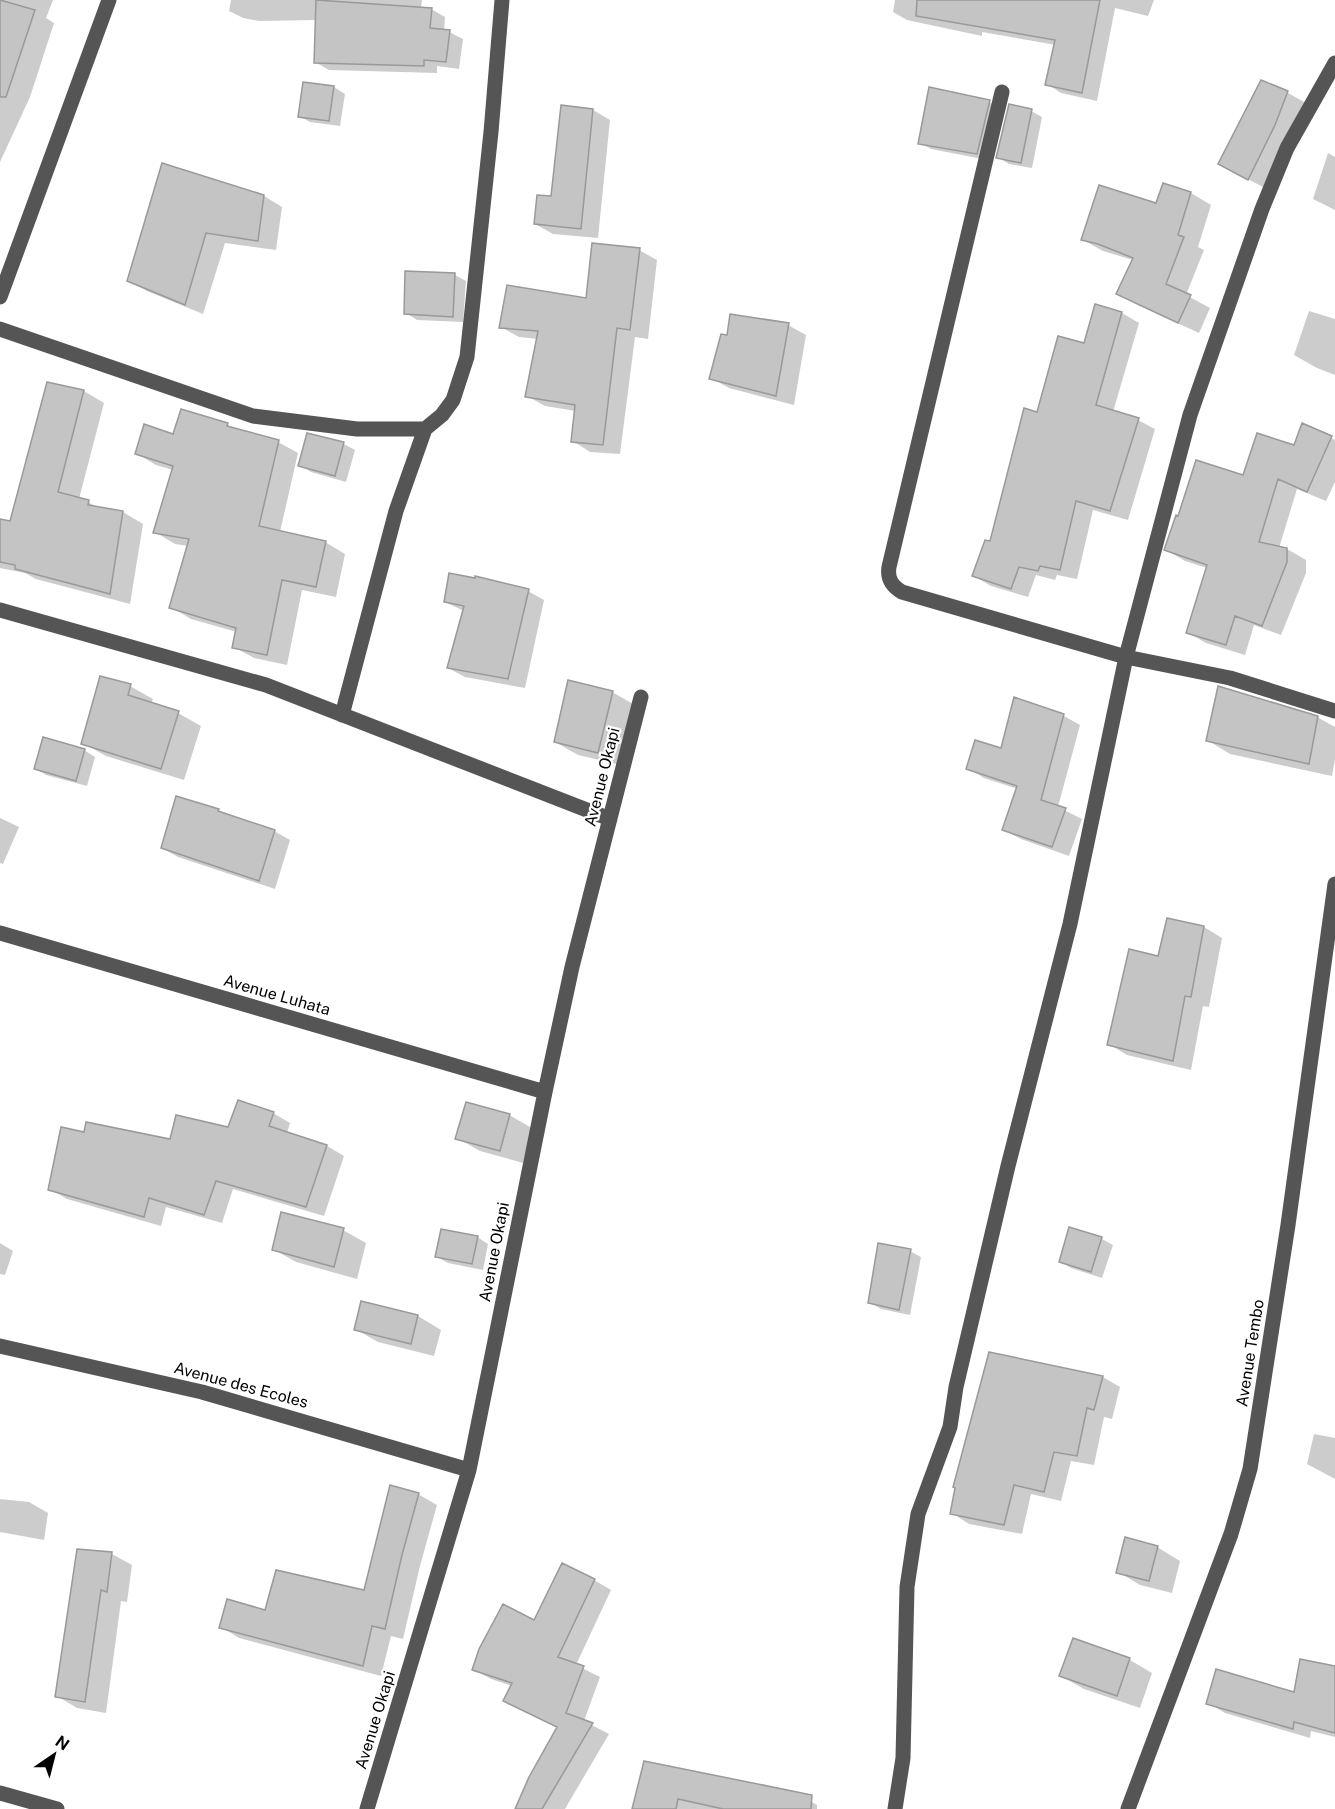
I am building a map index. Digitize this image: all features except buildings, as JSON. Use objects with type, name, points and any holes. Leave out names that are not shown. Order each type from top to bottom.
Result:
[{"type":"street","points":[[0,297],[109,0]]},
{"type":"street","points":[[342,715],[396,511],[425,429],[442,415],[453,399],[467,357],[491,132],[502,0]]},
{"type":"street","points":[[895,1809],[903,1758],[907,1587],[918,1514],[950,1428],[956,1387],[1005,1178],[1070,924],[1126,657],[1190,415],[1262,209],[1287,148],[1335,63]]},
{"type":"street","points":[[1002,92],[888,572],[891,583],[894,588],[902,592],[1126,657],[1230,678],[1335,711]]},
{"type":"street","points":[[0,328],[253,416],[357,429],[425,429]]},
{"type":"street","points":[[0,610],[266,685],[610,819]]},
{"type":"street","name":"Avenue Okapi","points":[[367,1809],[469,1470],[544,1092],[572,968],[641,697]]},
{"type":"street","name":"Avenue Tembo","points":[[1128,1809],[1231,1533],[1250,1469],[1288,1225],[1335,884]]},
{"type":"street","name":"Avenue Luhata","points":[[0,933],[544,1092]]},
{"type":"street","name":"Avenue des Ecoles","points":[[0,1346],[202,1392],[469,1470]]},
{"type":"street","points":[[0,1793],[57,1809]]}]
